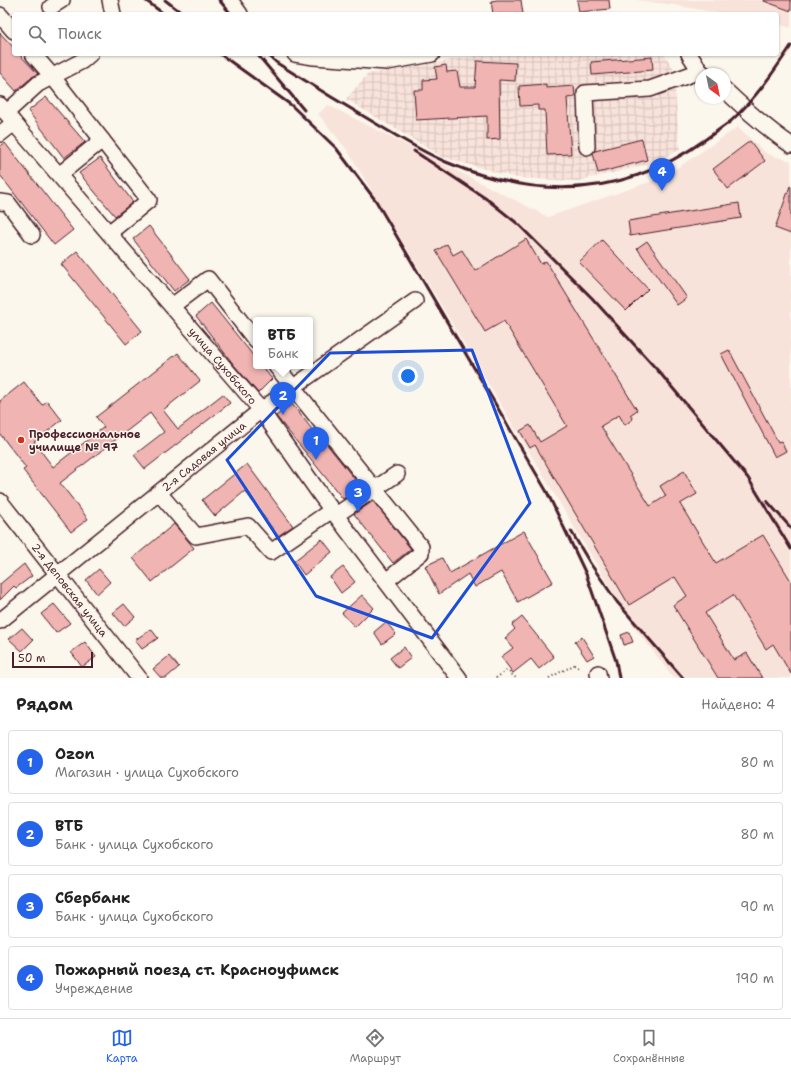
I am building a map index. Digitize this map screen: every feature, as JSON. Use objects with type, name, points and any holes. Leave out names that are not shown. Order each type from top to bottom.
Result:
[{"type":"street","points":[[110,0],[113,12]]},
{"type":"street","points":[[230,0],[239,12]]},
{"type":"street","points":[[0,15],[12,30]]},
{"type":"street","points":[[35,56],[149,200],[109,233]]},
{"type":"street","points":[[0,134],[7,114],[38,84],[82,61],[88,56]]},
{"type":"street","points":[[308,56],[387,62],[421,56]]},
{"type":"street","points":[[690,56],[699,68]]},
{"type":"street","points":[[587,147],[585,93],[650,89],[695,74]]},
{"type":"street","points":[[731,96],[752,116],[791,146]]},
{"type":"street","name":"улица Сухобского","points":[[7,114],[261,410],[334,513],[459,678]]},
{"type":"street","points":[[59,175],[102,140]]},
{"type":"street","points":[[0,202],[8,204],[32,235]]},
{"type":"street","points":[[172,306],[208,279],[253,337]]},
{"type":"street","name":"2-я Садовая улица","points":[[0,621],[261,410],[415,301]]},
{"type":"street","points":[[278,369],[421,547],[421,554],[386,581]]},
{"type":"street","points":[[159,493],[196,536],[248,526],[271,552],[396,474]]},
{"type":"street","name":"2-я Деповская улица","points":[[0,501],[139,678]]},
{"type":"path","points":[[548,678],[574,665],[579,668]]},
{"type":"path","points":[[496,678],[507,670],[516,678]]},
{"type":"highlighted area","points":[[472,350],[530,503],[432,638],[316,596],[227,460],[330,353]]},
{"type":"shaded area","points":[[635,0],[791,0],[791,28],[779,25],[779,12],[712,12]]},
{"type":"shaded area","points":[[476,56],[665,56],[673,68],[680,150],[645,165],[578,181],[517,178],[442,157],[346,99],[368,74]]},
{"type":"shaded area","points":[[328,105],[548,217],[664,177],[738,127],[767,154],[791,161],[791,678],[674,678],[634,627],[347,150],[318,114]]},
{"type":"building","points":[[521,0],[523,12],[493,12],[491,1]]},
{"type":"building","points":[[577,0],[609,0],[610,9],[579,12]]},
{"type":"building","points":[[791,0],[791,11],[764,1]]},
{"type":"building","points":[[0,33],[12,46],[12,56],[21,56],[38,74],[32,77],[16,91],[0,73]]},
{"type":"building","points":[[652,57],[653,70],[592,75],[591,62]]},
{"type":"building","points":[[477,61],[516,63],[515,81],[499,80],[500,139],[487,140],[487,116],[416,120],[414,90],[423,90],[423,80],[437,79],[435,67],[446,65],[447,72],[457,71],[460,87],[475,87]]},
{"type":"building","points":[[546,84],[546,88],[574,86],[575,97],[567,98],[571,154],[547,155],[545,110],[538,110],[538,105],[520,106],[519,86]]},
{"type":"building","points":[[46,97],[85,142],[64,158],[28,111]]},
{"type":"building","points":[[642,139],[647,160],[598,173],[593,153],[595,151]]},
{"type":"building","points":[[750,141],[765,161],[728,189],[713,169]]},
{"type":"building","points":[[5,143],[73,230],[54,245],[0,175],[0,146]]},
{"type":"building","points":[[100,158],[133,202],[115,216],[79,173]]},
{"type":"building","points":[[790,186],[791,187],[791,234],[775,228]]},
{"type":"building","points":[[739,203],[741,218],[630,236],[628,221]]},
{"type":"building","points":[[149,226],[190,279],[174,291],[133,239]]},
{"type":"building","points":[[526,239],[541,264],[546,261],[637,410],[630,415],[633,419],[625,425],[619,415],[601,426],[650,506],[666,496],[660,486],[684,471],[697,494],[680,504],[716,563],[763,535],[791,581],[791,674],[773,644],[766,649],[733,595],[705,613],[734,660],[747,653],[762,678],[718,678],[673,605],[687,596],[675,577],[629,605],[535,445],[530,448],[520,431],[530,425],[540,442],[567,426],[504,321],[485,332],[436,251],[447,244],[453,255],[462,250],[475,271]]},
{"type":"building","points":[[602,240],[648,289],[626,311],[579,262]]},
{"type":"building","points":[[647,241],[687,298],[677,305],[637,248]]},
{"type":"building","points":[[77,251],[142,331],[126,344],[61,264]]},
{"type":"building","points":[[211,303],[253,355],[253,369],[264,369],[272,379],[258,393],[234,365],[196,316]]},
{"type":"building","points":[[729,350],[778,442],[781,441],[786,451],[775,457],[721,354]]},
{"type":"building","name":"Профессиональное училище № 97","points":[[178,353],[200,381],[163,410],[178,429],[223,394],[230,403],[145,469],[134,455],[164,432],[150,413],[60,483],[88,519],[71,532],[23,470],[26,468],[0,434],[0,401],[24,382],[42,405],[47,401],[62,420],[34,442],[53,467],[104,427],[96,417]]},
{"type":"building","points":[[292,404],[315,433],[317,432],[361,487],[343,499],[276,416]]},
{"type":"building","points":[[247,464],[293,526],[278,536],[245,491],[215,516],[202,500]]},
{"type":"building","points":[[373,501],[411,549],[393,563],[354,514]]},
{"type":"building","points":[[174,524],[194,548],[152,582],[133,558]]},
{"type":"building","points":[[524,531],[553,582],[518,602],[501,572],[475,587],[468,574],[439,594],[425,566],[442,558],[450,573]]},
{"type":"building","points":[[322,539],[332,552],[304,575],[294,561]]},
{"type":"building","points":[[24,564],[32,576],[16,588],[14,586],[0,600],[0,584]]},
{"type":"building","points":[[343,567],[355,582],[341,593],[330,577]]},
{"type":"building","points":[[99,569],[110,582],[97,594],[86,580]]},
{"type":"building","points":[[362,595],[374,608],[355,627],[342,613]]},
{"type":"building","points":[[54,604],[70,623],[56,633],[41,614]]},
{"type":"building","points":[[124,604],[135,617],[124,626],[113,613]]},
{"type":"building","points":[[522,617],[554,657],[539,669],[531,659],[513,673],[501,657],[513,648],[505,638],[515,629],[512,625]]},
{"type":"building","points":[[386,622],[396,634],[382,644],[374,632]]},
{"type":"building","points":[[22,628],[33,640],[22,651],[9,639]]},
{"type":"building","points":[[151,629],[158,638],[142,649],[135,640]]},
{"type":"building","points":[[629,632],[633,642],[624,645],[621,635]]},
{"type":"building","points":[[582,637],[594,656],[587,660],[575,642]]},
{"type":"building","points":[[85,642],[96,657],[82,667],[71,652]]},
{"type":"building","points":[[404,647],[411,658],[398,668],[390,658]]},
{"type":"building","points":[[169,656],[179,667],[166,678],[161,678],[153,669]]},
{"type":"railway","points":[[145,0],[161,12]]},
{"type":"railway","points":[[165,0],[180,12]]},
{"type":"railway","points":[[219,0],[229,12]]},
{"type":"railway","points":[[269,56],[277,63],[344,105],[415,147],[446,162],[480,175],[514,183],[547,187],[580,187],[612,182],[644,173],[675,159],[706,139],[731,121],[748,104],[791,46]]},
{"type":"railway","points":[[223,56],[291,105],[336,148],[376,201],[547,492],[586,574],[616,661],[619,678]]},
{"type":"railway","points":[[259,56],[304,110]]},
{"type":"railway","points":[[414,151],[488,200],[518,224],[592,298],[660,373],[748,478],[791,549]]},
{"type":"railway","points":[[767,501],[791,528]]},
{"type":"railway","points":[[571,531],[590,563],[617,602],[683,678]]},
{"type":"place","name":"Пожарный поезд ст. Красноуфимск","points":[[662,191]]},
{"type":"place","name":"ВТБ","points":[[283,415]]},
{"type":"place","name":"Профессиональное училище № 97","points":[[21,440]]},
{"type":"place","name":"Ozon","points":[[316,460]]},
{"type":"place","name":"Сбербанк","points":[[358,512]]}]
